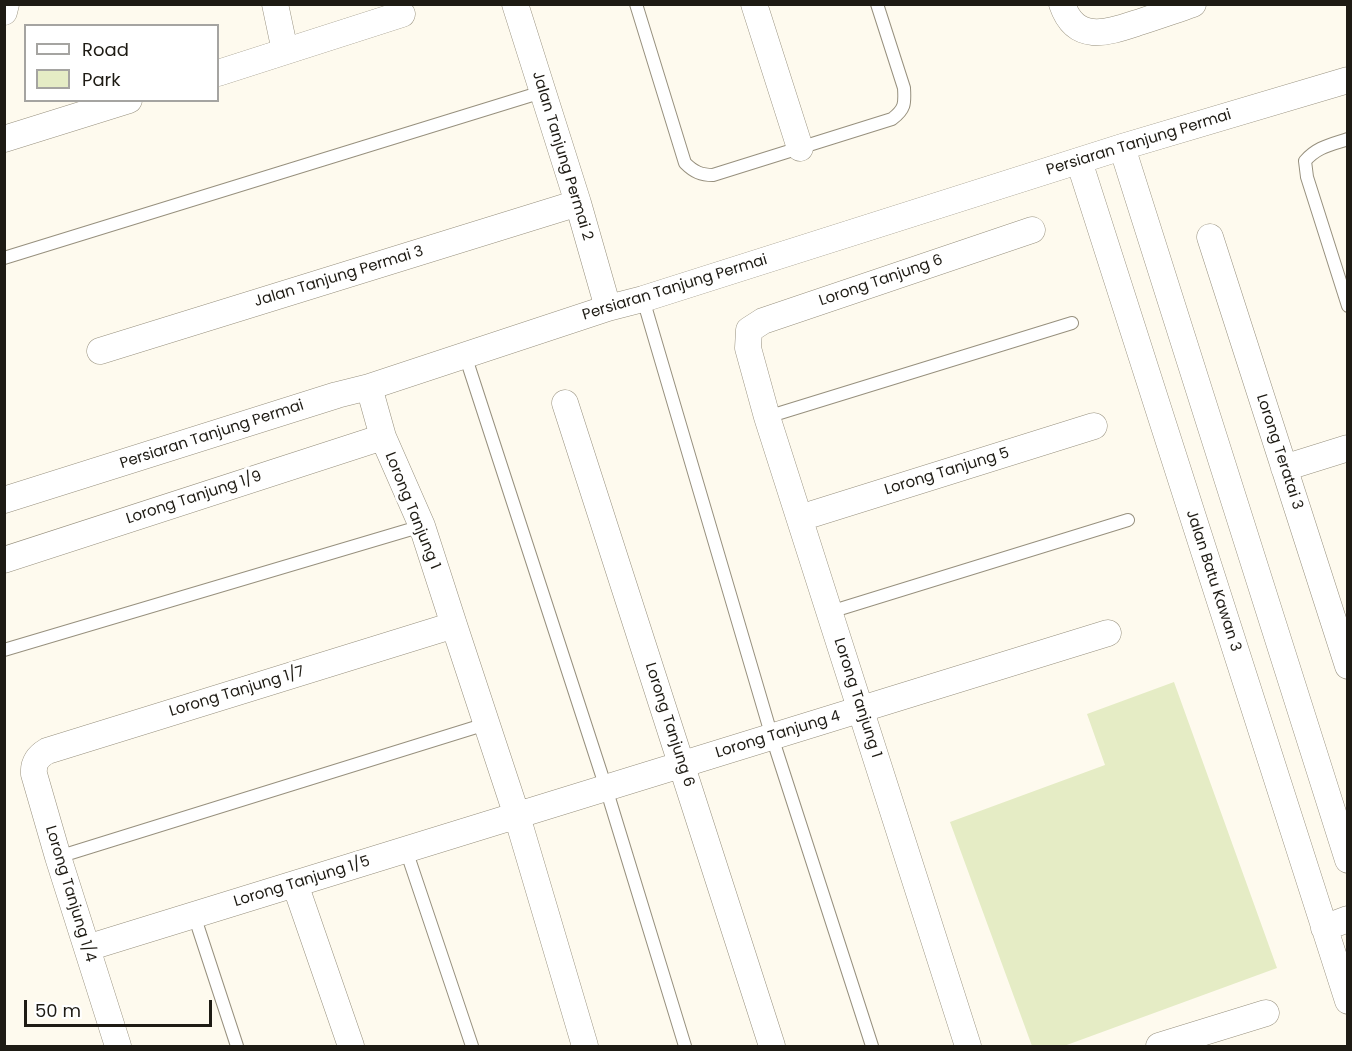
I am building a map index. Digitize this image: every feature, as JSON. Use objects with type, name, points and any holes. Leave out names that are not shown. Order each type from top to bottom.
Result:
[{"type":"street","points":[[4,12],[6,4]]},
{"type":"street","points":[[275,4],[285,51]]},
{"type":"street","name":"Jalan Tanjung Permai 2","points":[[515,4],[578,203],[608,308]]},
{"type":"street","points":[[754,4],[800,148]]},
{"type":"street","points":[[1062,4],[1072,23],[1082,30],[1094,33],[1110,32],[1193,4]]},
{"type":"street","points":[[219,73],[402,14]]},
{"type":"street","name":"Persiaran Tanjung Permai","points":[[4,500],[337,395],[369,387],[608,308],[643,299],[1122,147],[1347,80]]},
{"type":"street","points":[[4,139],[123,102]]},
{"type":"street","points":[[1122,147],[1347,860]]},
{"type":"street","name":"Jalan Batu Kawan 3","points":[[1079,161],[1336,923],[1347,1001]]},
{"type":"street","name":"Jalan Tanjung Permai 3","points":[[100,351],[578,203]]},
{"type":"street","name":"Lorong Tanjung 6","points":[[748,348],[749,330],[763,321],[1032,230]]},
{"type":"street","name":"Lorong Teratai 3","points":[[1210,237],[1284,468],[1340,620],[1347,666]]},
{"type":"street","name":"Lorong Tanjung 1","points":[[748,348],[968,1047]]},
{"type":"street","name":"Lorong Tanjung 1","points":[[369,387],[383,437],[422,526],[517,816],[585,1047]]},
{"type":"street","name":"Lorong Tanjung 6","points":[[565,403],[772,1047]]},
{"type":"street","name":"Lorong Tanjung 5","points":[[800,518],[1094,426]]},
{"type":"street","name":"Lorong Tanjung 1/9","points":[[4,560],[383,437]]},
{"type":"street","points":[[1284,468],[1347,448]]},
{"type":"street","name":"Lorong Tanjung 1/7","points":[[34,774],[36,760],[47,751],[454,625]]},
{"type":"street","name":"Lorong Tanjung 4","points":[[517,816],[1108,633]]},
{"type":"street","name":"Lorong Tanjung 1/4","points":[[34,774],[118,1047]]},
{"type":"street","name":"Lorong Tanjung 1/5","points":[[87,948],[517,816]]},
{"type":"street","points":[[295,884],[351,1047]]},
{"type":"street","points":[[1159,1047],[1266,1013]]},
{"type":"lane","points":[[636,4],[685,163],[702,175],[713,175],[892,119],[901,112],[905,101],[904,88],[877,4]]},
{"type":"lane","points":[[4,258],[542,92]]},
{"type":"lane","points":[[1347,139],[1319,148],[1305,161],[1306,177],[1347,306]]},
{"type":"lane","points":[[643,299],[772,737],[872,1047]]},
{"type":"lane","points":[[768,417],[1072,323]]},
{"type":"lane","points":[[465,355],[606,788],[685,1047]]},
{"type":"lane","points":[[830,612],[1128,520]]},
{"type":"lane","points":[[4,650],[422,526]]},
{"type":"lane","points":[[58,857],[486,724]]},
{"type":"lane","points":[[406,850],[472,1047]]},
{"type":"lane","points":[[194,915],[237,1047]]},
{"type":"green space","points":[[1174,682],[1277,968],[1064,1046],[1032,1046],[950,822],[1105,765],[1087,714]]}]
